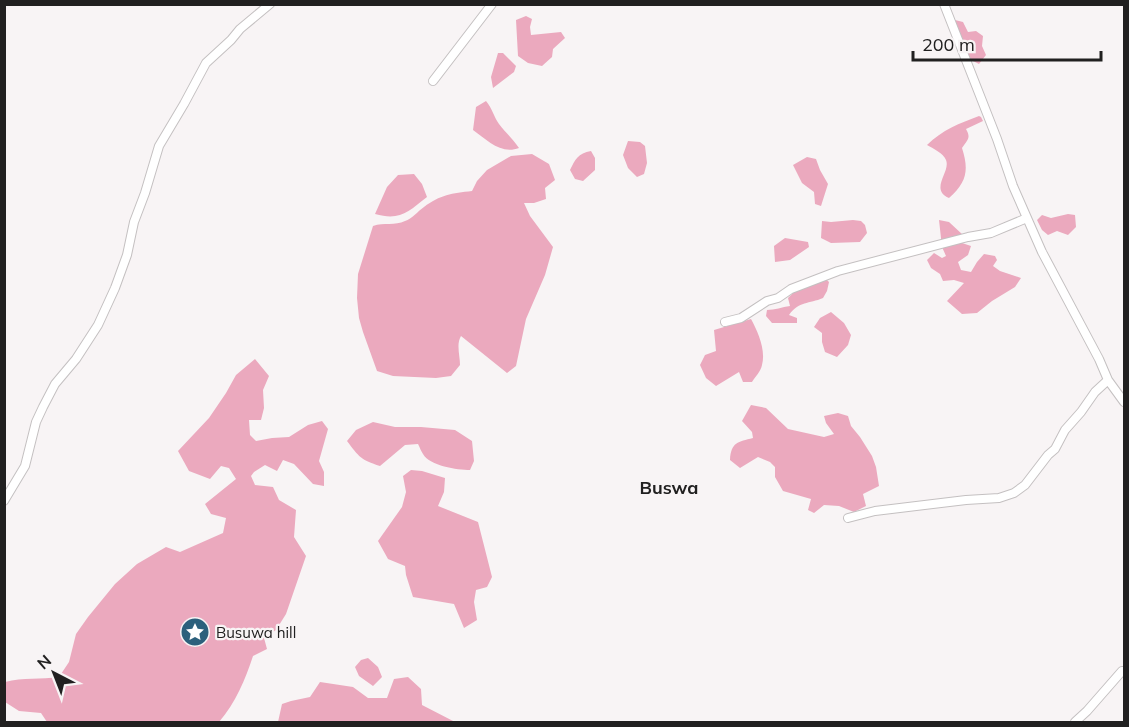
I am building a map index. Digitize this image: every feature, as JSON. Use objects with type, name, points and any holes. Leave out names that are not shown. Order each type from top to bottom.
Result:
[{"type":"street","points":[[4,501],[25,466],[36,422],[43,407],[55,384],[76,359],[98,325],[115,288],[159,146],[206,63],[240,29],[270,4]]},
{"type":"street","points":[[433,81],[492,4]]},
{"type":"street","points":[[944,4],[997,140],[1012,186],[1059,287],[1099,359],[1108,380],[1125,402]]},
{"type":"street","points":[[725,322],[741,318],[791,289],[838,271],[991,233],[1027,218]]},
{"type":"street","points":[[848,518],[875,511],[999,498],[1014,493],[1025,484],[1055,449],[1065,430],[1095,392],[1108,380]]},
{"type":"street","points":[[1075,723],[1122,670],[1125,670]]},
{"type":"shaded area","points":[[526,16],[532,19],[531,35],[561,32],[565,38],[553,49],[552,57],[542,66],[528,63],[518,56],[516,20]]},
{"type":"shaded area","points":[[955,20],[963,22],[968,32],[976,31],[983,36],[982,46],[986,55],[979,64],[969,59]]},
{"type":"shaded area","points":[[498,53],[503,53],[516,66],[514,72],[493,88],[491,77]]},
{"type":"shaded area","points":[[486,101],[499,124],[519,148],[506,150],[500,148],[473,130],[476,107]]},
{"type":"shaded area","points":[[979,116],[983,121],[966,129],[968,138],[962,148],[965,175],[960,187],[949,198],[941,190],[947,165],[946,160],[941,153],[927,145],[945,131]]},
{"type":"shaded area","points":[[628,141],[640,142],[645,146],[647,163],[644,174],[637,177],[628,168],[623,155]]},
{"type":"shaded area","points":[[591,151],[595,158],[595,170],[583,181],[575,179],[570,170],[574,163],[580,155]]},
{"type":"shaded area","points":[[532,154],[549,164],[555,180],[545,188],[546,199],[524,203],[530,216],[553,247],[545,275],[526,319],[516,366],[507,373],[461,336],[458,346],[460,365],[451,376],[436,378],[393,376],[377,371],[359,318],[357,298],[358,274],[373,226],[410,219],[441,197],[472,191],[487,170],[511,156]]},
{"type":"shaded area","points":[[807,157],[816,159],[828,184],[821,206],[815,204],[814,192],[802,183],[793,165]]},
{"type":"shaded area","points":[[414,174],[422,184],[427,197],[397,216],[375,214],[387,187],[398,175]]},
{"type":"shaded area","points":[[1068,214],[1075,215],[1076,227],[1068,235],[1057,231],[1048,235],[1042,230],[1037,220],[1042,215],[1051,218]]},
{"type":"shaded area","points":[[939,220],[949,222],[963,235],[959,242],[971,246],[968,255],[958,262],[961,270],[971,272],[984,254],[995,256],[997,260],[993,266],[1000,271],[1021,278],[1015,287],[977,313],[962,314],[947,301],[964,283],[954,280],[943,281],[940,274],[931,268],[927,260],[934,253],[942,258],[946,256],[942,247]]},
{"type":"shaded area","points":[[822,221],[861,221],[865,225],[867,233],[860,242],[831,243],[821,238]]},
{"type":"shaded area","points":[[785,238],[808,242],[809,247],[790,260],[775,262],[774,246]]},
{"type":"shaded area","points":[[826,279],[829,282],[823,298],[800,305],[789,315],[797,318],[797,323],[772,323],[766,316],[767,310],[790,306],[788,298],[794,292]]},
{"type":"shaded area","points":[[831,312],[844,323],[851,335],[848,345],[837,357],[825,352],[822,333],[814,327],[820,318]]},
{"type":"shaded area","points":[[751,319],[762,347],[763,359],[760,369],[752,382],[743,382],[739,372],[716,386],[706,378],[700,365],[705,355],[716,351],[714,330]]},
{"type":"shaded area","points":[[255,359],[269,376],[263,390],[264,408],[261,420],[249,420],[250,435],[256,441],[289,437],[308,425],[322,421],[328,429],[319,461],[324,472],[324,486],[313,484],[294,464],[283,460],[277,471],[265,465],[251,476],[255,485],[273,487],[279,500],[296,510],[294,537],[306,556],[286,614],[276,630],[264,638],[267,649],[253,656],[247,674],[225,714],[219,722],[47,722],[41,713],[19,711],[5,702],[5,682],[59,677],[69,662],[76,634],[115,584],[137,564],[166,547],[180,552],[223,533],[226,518],[211,514],[205,504],[236,479],[229,468],[221,466],[210,479],[189,471],[178,451],[209,418],[236,375]]},
{"type":"shaded area","points":[[751,405],[766,408],[788,429],[824,437],[834,434],[824,416],[838,413],[848,416],[851,426],[872,456],[876,467],[879,486],[863,494],[866,506],[854,512],[839,506],[824,505],[814,513],[808,510],[811,499],[783,491],[775,477],[775,467],[770,462],[758,457],[740,468],[730,460],[736,444],[753,438],[752,432],[742,421]]},
{"type":"shaded area","points":[[373,422],[395,427],[455,430],[472,441],[474,461],[470,470],[444,466],[426,458],[418,444],[405,445],[380,466],[374,464],[364,460],[347,441],[356,430]]},
{"type":"shaded area","points":[[411,470],[445,478],[444,492],[438,506],[478,522],[492,577],[487,587],[476,590],[474,602],[477,620],[464,628],[454,604],[413,597],[405,566],[388,559],[378,541],[402,507],[406,492],[403,476]]},
{"type":"shaded area","points":[[368,658],[378,667],[382,677],[373,686],[359,676],[355,667],[361,660]]},
{"type":"shaded area","points":[[408,677],[421,689],[422,705],[455,722],[278,722],[282,704],[310,697],[320,682],[353,687],[368,698],[387,698],[394,679]]},
{"type":"place","name":"Busuwa hill","points":[[195,632]]},
{"type":"district","name":"Buswa","points":[[669,487]]}]
